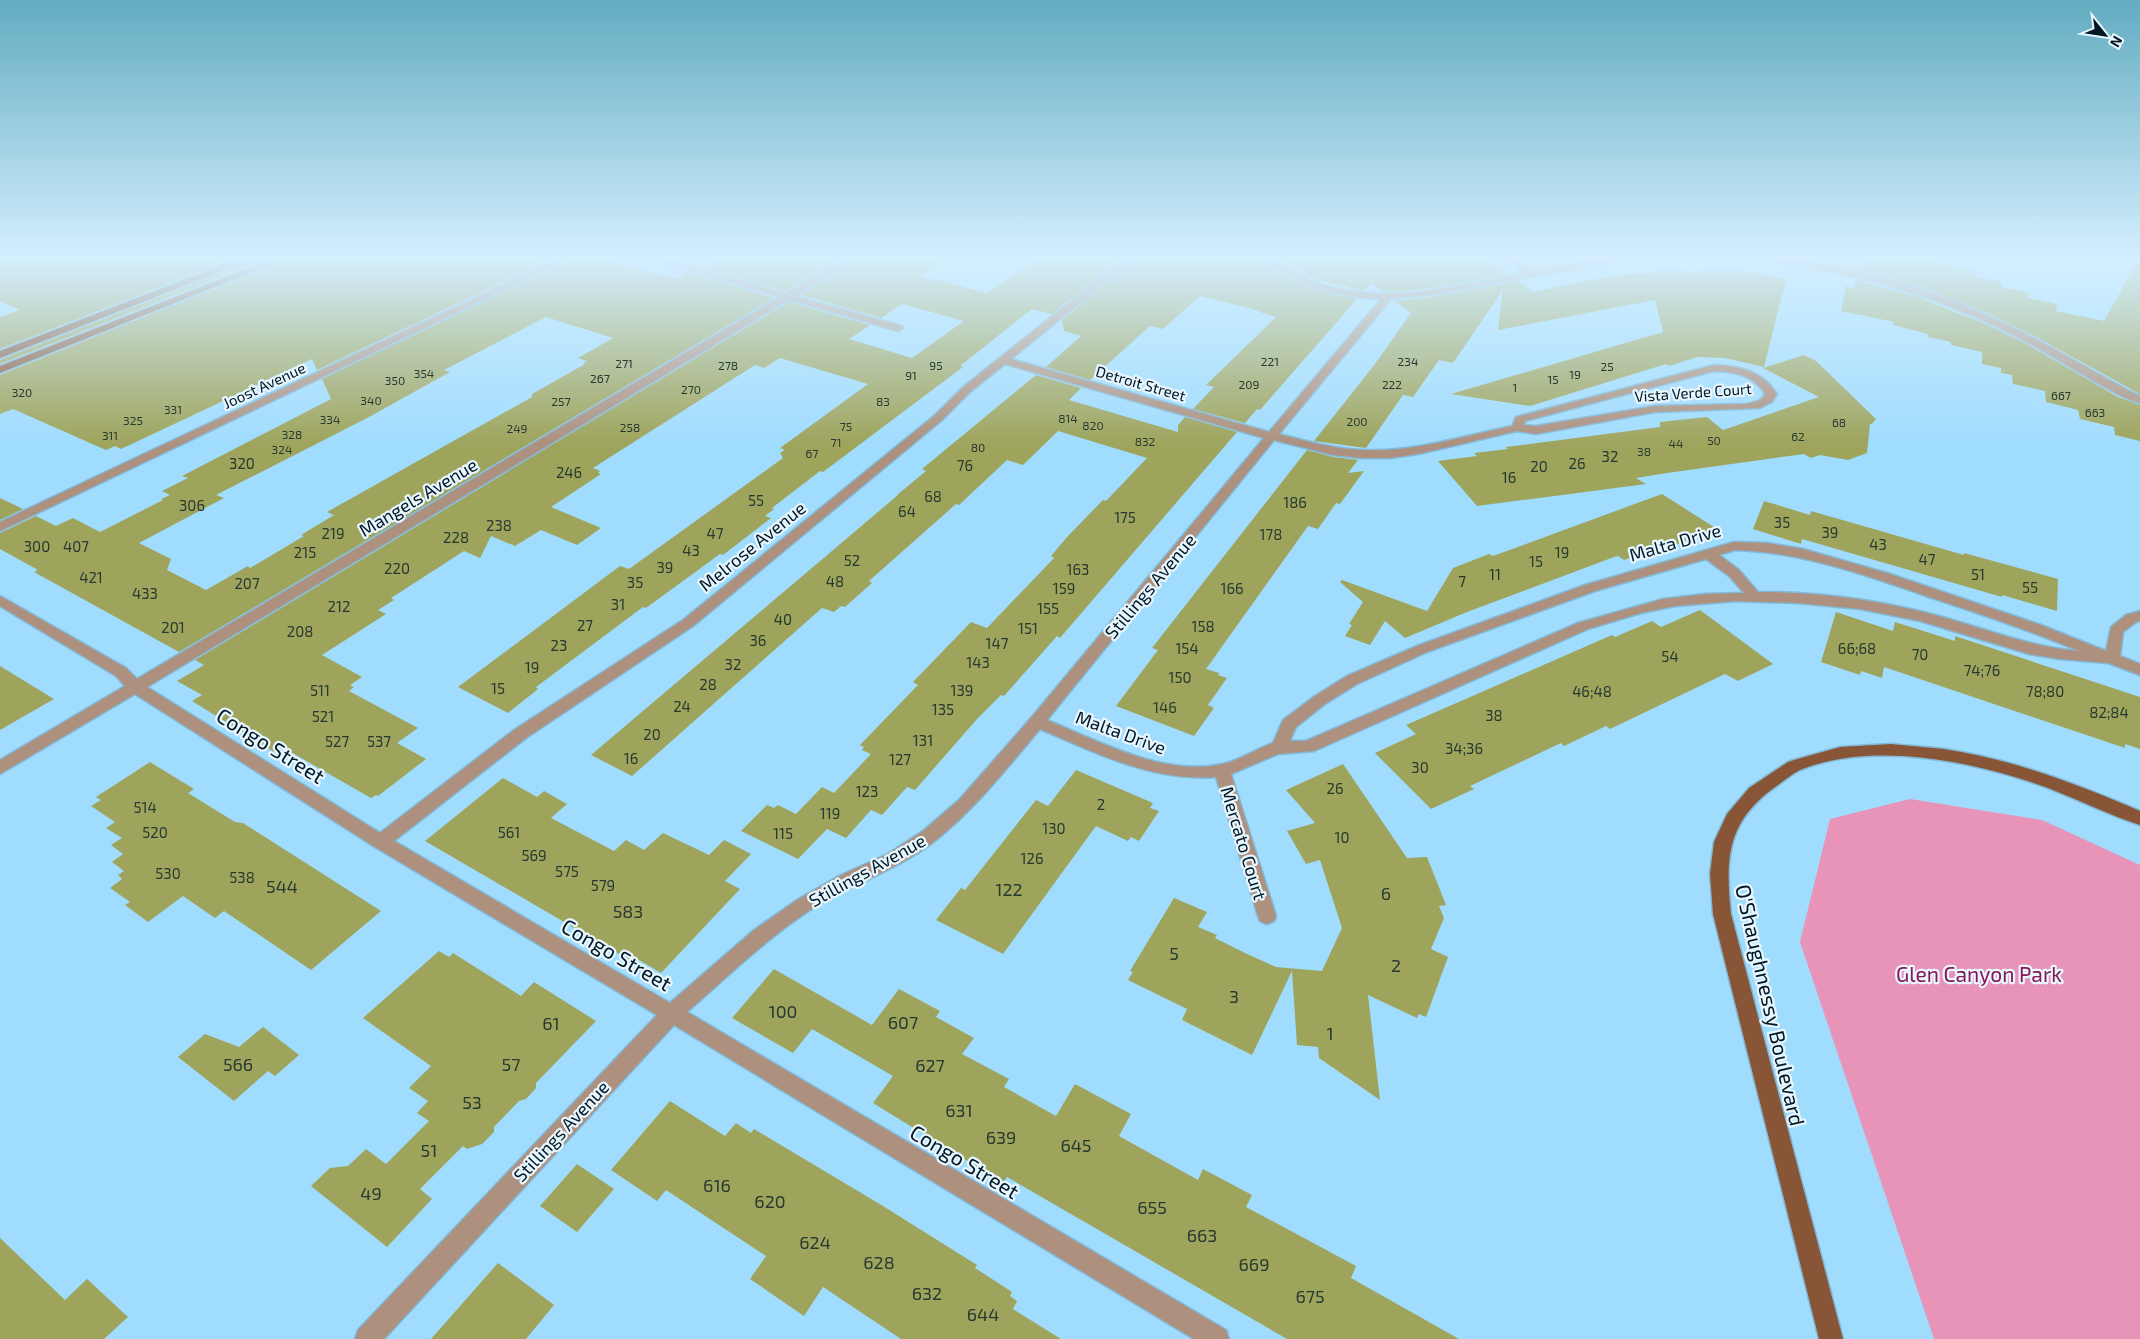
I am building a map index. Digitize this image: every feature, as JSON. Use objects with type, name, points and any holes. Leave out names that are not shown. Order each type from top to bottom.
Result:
[{"type":"main road","points":[[0,355],[91,319]]},
{"type":"main road","points":[[0,370],[127,319]]},
{"type":"main road","name":"O'Shaughnessy Boulevard","points":[[1831,1339],[1722,914],[1718,879],[1721,849],[1730,825],[1745,802],[1765,782],[1785,770],[1808,759],[1835,753],[1869,750],[1937,754],[1979,762],[2093,797],[2140,818]]},
{"type":"street","name":"Joost Avenue","points":[[0,527],[437,319]]},
{"type":"street","name":"Mangels Avenue","points":[[0,768],[749,319]]},
{"type":"street","points":[[868,319],[898,328]]},
{"type":"street","name":"Melrose Avenue","points":[[381,842],[520,734],[688,623],[938,418],[966,390],[1054,319]]},
{"type":"street","name":"Stillings Avenue","points":[[366,1339],[672,1013],[761,936],[803,905],[847,880],[894,859],[930,836],[965,805],[1037,722],[1271,436],[1370,319]]},
{"type":"street","points":[[1988,319],[2019,334],[2092,377],[2140,400]]},
{"type":"street","name":"Detroit Street","points":[[1003,360],[1271,436]]},
{"type":"street","name":"Vista Verde Court","points":[[1271,436],[1333,451],[1361,454],[1390,454],[1418,450],[1517,428],[1536,430],[1655,409],[1746,407],[1768,400],[1771,394],[1767,386],[1751,375],[1728,369],[1714,368],[1520,419],[1517,428]]},
{"type":"street","name":"Malta Drive","points":[[1278,748],[1289,724],[1320,700],[1352,680],[1422,649],[1590,588],[1734,546],[1767,547],[1812,556],[1933,592],[1988,614],[2036,628],[2140,670]]},
{"type":"street","points":[[1708,554],[1727,566],[1739,577],[1755,598]]},
{"type":"street","name":"Malta Drive","points":[[1037,722],[1138,762],[1166,770],[1194,773],[1222,771],[1278,748],[1308,747],[1583,626],[1629,611],[1674,602],[1755,598],[1812,599],[1869,606],[1920,616],[2030,649],[2060,654],[2112,658]]},
{"type":"street","name":"Congo Street","points":[[0,600],[121,672],[135,687],[381,842],[672,1013],[1217,1339]]},
{"type":"street","points":[[2112,658],[2116,630],[2130,618],[2140,616]]},
{"type":"street","name":"Mercato Court","points":[[1222,771],[1267,916]]},
{"type":"green space","name":"Glen Canyon Park","points":[[1910,799],[2042,820],[2140,865],[2140,1339],[1934,1339],[1800,942],[1830,819]]},
{"type":"building","points":[[0,319],[76,319],[0,349]]},
{"type":"building","points":[[102,319],[113,319],[0,364],[0,360]]},
{"type":"building","points":[[137,319],[424,319],[317,370],[312,359],[121,449],[115,446],[106,450],[13,409],[0,414],[0,375]]},
{"type":"building","points":[[446,319],[541,319],[444,370],[450,372],[369,417],[216,495],[224,498],[139,543],[171,559],[167,570],[206,590],[248,566],[250,568],[304,536],[301,535],[334,515],[327,512],[532,397],[532,394],[585,364],[583,363],[587,361],[578,358],[613,338],[554,319],[738,319],[179,652],[34,572],[38,570],[0,549],[0,533],[36,516],[56,526],[73,518],[100,532],[163,500],[161,499],[170,495],[162,491],[188,478],[182,476],[331,399],[322,379]]},
{"type":"building","points":[[760,319],[851,319],[870,325],[849,339],[912,358],[964,321],[958,319],[1019,319],[960,366],[963,367],[772,508],[774,509],[765,516],[771,518],[723,555],[720,554],[646,608],[643,607],[536,687],[538,689],[508,713],[458,687],[620,566],[629,569],[783,458],[780,453],[785,450],[780,448],[868,384],[780,358],[764,368],[755,365],[593,468],[600,471],[598,473],[601,474],[551,507],[601,528],[577,545],[541,530],[515,546],[491,536],[480,558],[464,551],[391,598],[394,600],[378,610],[386,614],[322,655],[362,677],[350,685],[354,687],[349,691],[418,728],[397,743],[426,759],[378,796],[376,795],[371,798],[282,747],[274,752],[192,701],[202,695],[177,681],[204,665],[195,660]]},
{"type":"building","points":[[1174,319],[1163,329],[1150,326],[1090,380],[1046,367],[1081,336],[1064,331],[1062,320]]},
{"type":"building","points":[[1273,319],[1339,319],[1260,410],[1257,409],[1245,423],[1193,409],[1214,387],[1206,385]]},
{"type":"building","points":[[1406,319],[1483,319],[1453,363],[1439,360],[1413,397],[1403,395],[1366,448],[1314,441],[1375,364]]},
{"type":"building","points":[[1499,319],[1553,319],[1498,330]]},
{"type":"building","points":[[1660,319],[1776,319],[1764,367],[1725,358],[1697,357],[1669,366],[1666,364],[1530,406],[1451,394],[1663,332]]},
{"type":"building","points":[[1882,319],[1975,319],[2023,342],[2118,397],[2140,405],[2140,441],[2115,435],[2114,427],[2080,419],[2078,410],[2046,402],[2045,391],[2013,384],[2012,375],[2001,373],[2001,368],[1982,364],[1982,352],[1951,345],[1951,342],[1928,337],[1928,334],[1893,325],[1894,322]]},
{"type":"building","points":[[2000,319],[2104,321],[2140,319],[2140,394]]},
{"type":"building","points":[[1804,355],[1816,361],[1876,419],[1870,424],[1867,453],[1848,460],[1820,455],[1811,458],[1804,454],[1636,478],[1646,484],[1477,506],[1438,461],[1477,456],[1474,453],[1508,449],[1506,447],[1660,427],[1660,422],[1707,417],[1723,430],[1819,397],[1763,368]]},
{"type":"building","points":[[1036,375],[1081,388],[1069,400],[1178,432],[1178,425],[1185,417],[1237,432],[1060,638],[1057,636],[1004,696],[1001,695],[977,719],[915,790],[907,787],[882,815],[871,810],[846,838],[827,829],[798,859],[741,831],[767,805],[774,808],[778,805],[796,814],[822,787],[834,793],[871,754],[862,750],[864,747],[860,745],[918,685],[913,682],[971,622],[987,628],[1054,558],[1051,556],[1068,536],[1103,500],[1106,501],[1147,458],[1058,431],[1023,465],[1007,460],[959,505],[956,504],[869,581],[872,583],[845,607],[841,606],[834,612],[822,608],[632,776],[591,755],[926,471],[922,469]]},
{"type":"building","points":[[1307,450],[1333,457],[1358,460],[1348,473],[1364,471],[1340,504],[1336,503],[1318,529],[1308,526],[1206,669],[1227,678],[1208,705],[1214,708],[1194,736],[1116,706],[1158,650],[1152,648]]},
{"type":"building","points":[[1662,494],[1717,529],[1652,554],[1647,551],[1624,560],[1618,556],[1614,557],[1467,612],[1405,638],[1385,621],[1370,645],[1345,636],[1352,625],[1349,624],[1363,602],[1340,582],[1342,580],[1427,611],[1453,568],[1489,554],[1493,556]]},
{"type":"building","points":[[0,498],[23,509],[0,520]]},
{"type":"building","points":[[1764,501],[1810,515],[1811,511],[1964,555],[1964,553],[2058,579],[2057,611],[1802,539],[1801,544],[1753,529]]},
{"type":"building","points":[[1700,610],[1773,664],[1738,681],[1725,674],[1610,729],[1606,726],[1564,746],[1561,743],[1470,786],[1474,789],[1431,809],[1375,753],[1416,734],[1406,725],[1612,635],[1615,637],[1652,621],[1661,627]]},
{"type":"building","points":[[1836,612],[1893,631],[1895,622],[1955,641],[1955,636],[2140,697],[2140,749],[2125,744],[2125,748],[1884,667],[1882,678],[1861,671],[1860,675],[1821,662]]},
{"type":"building","points":[[0,666],[54,699],[0,730]]},
{"type":"building","points":[[150,762],[194,789],[188,793],[235,822],[243,823],[381,911],[311,970],[224,911],[215,918],[183,896],[148,922],[125,905],[130,902],[110,888],[122,879],[118,875],[124,871],[112,862],[123,854],[111,845],[122,838],[106,828],[115,822],[91,806],[101,800],[96,797]]},
{"type":"building","points":[[1343,764],[1407,858],[1427,857],[1446,905],[1439,906],[1444,918],[1431,949],[1448,957],[1426,1017],[1419,1014],[1417,1018],[1368,995],[1380,1100],[1319,1058],[1318,1047],[1297,1045],[1292,971],[1252,1055],[1182,1020],[1187,1009],[1128,980],[1133,972],[1130,971],[1174,898],[1207,912],[1198,927],[1217,935],[1215,938],[1245,953],[1276,967],[1322,971],[1342,928],[1320,860],[1306,864],[1287,831],[1315,823],[1286,790]]},
{"type":"building","points":[[1076,770],[1153,803],[1150,808],[1159,811],[1139,841],[1131,837],[1128,841],[1096,826],[1003,954],[936,920],[961,888],[965,890],[1036,800],[1048,806]]},
{"type":"building","points":[[503,778],[537,797],[544,791],[567,804],[551,818],[614,851],[626,840],[644,850],[663,833],[709,855],[724,840],[751,854],[725,881],[740,889],[661,973],[634,957],[631,961],[425,841]]},
{"type":"building","points":[[439,951],[449,957],[453,953],[521,996],[534,982],[596,1021],[536,1083],[536,1088],[526,1099],[519,1101],[494,1127],[494,1132],[482,1144],[467,1149],[463,1146],[420,1189],[432,1199],[387,1247],[311,1186],[330,1168],[348,1166],[366,1149],[386,1164],[429,1121],[417,1113],[428,1101],[409,1088],[431,1066],[363,1018]]},
{"type":"building","points":[[774,969],[872,1025],[899,989],[940,1011],[936,1017],[974,1038],[962,1054],[1009,1079],[1004,1087],[1056,1116],[1075,1084],[1131,1114],[1119,1136],[1198,1180],[1203,1169],[1252,1195],[1246,1207],[1356,1266],[1351,1278],[1459,1339],[1287,1339],[1007,1177],[1003,1183],[873,1103],[893,1076],[812,1029],[793,1053],[732,1018]]},
{"type":"building","points":[[263,1027],[299,1055],[275,1076],[268,1071],[234,1101],[178,1057],[205,1034],[239,1047]]},
{"type":"building","points":[[670,1101],[725,1136],[736,1123],[751,1133],[754,1129],[883,1206],[977,1265],[975,1268],[1012,1292],[1010,1296],[1017,1301],[1013,1309],[1061,1339],[901,1339],[823,1287],[804,1316],[750,1279],[766,1256],[666,1190],[657,1201],[611,1170]]},
{"type":"building","points":[[577,1164],[614,1189],[577,1232],[540,1206]]},
{"type":"building","points":[[0,1238],[65,1300],[87,1279],[128,1317],[104,1339],[0,1339]]},
{"type":"building","points":[[498,1263],[554,1305],[526,1339],[431,1339]]}]
